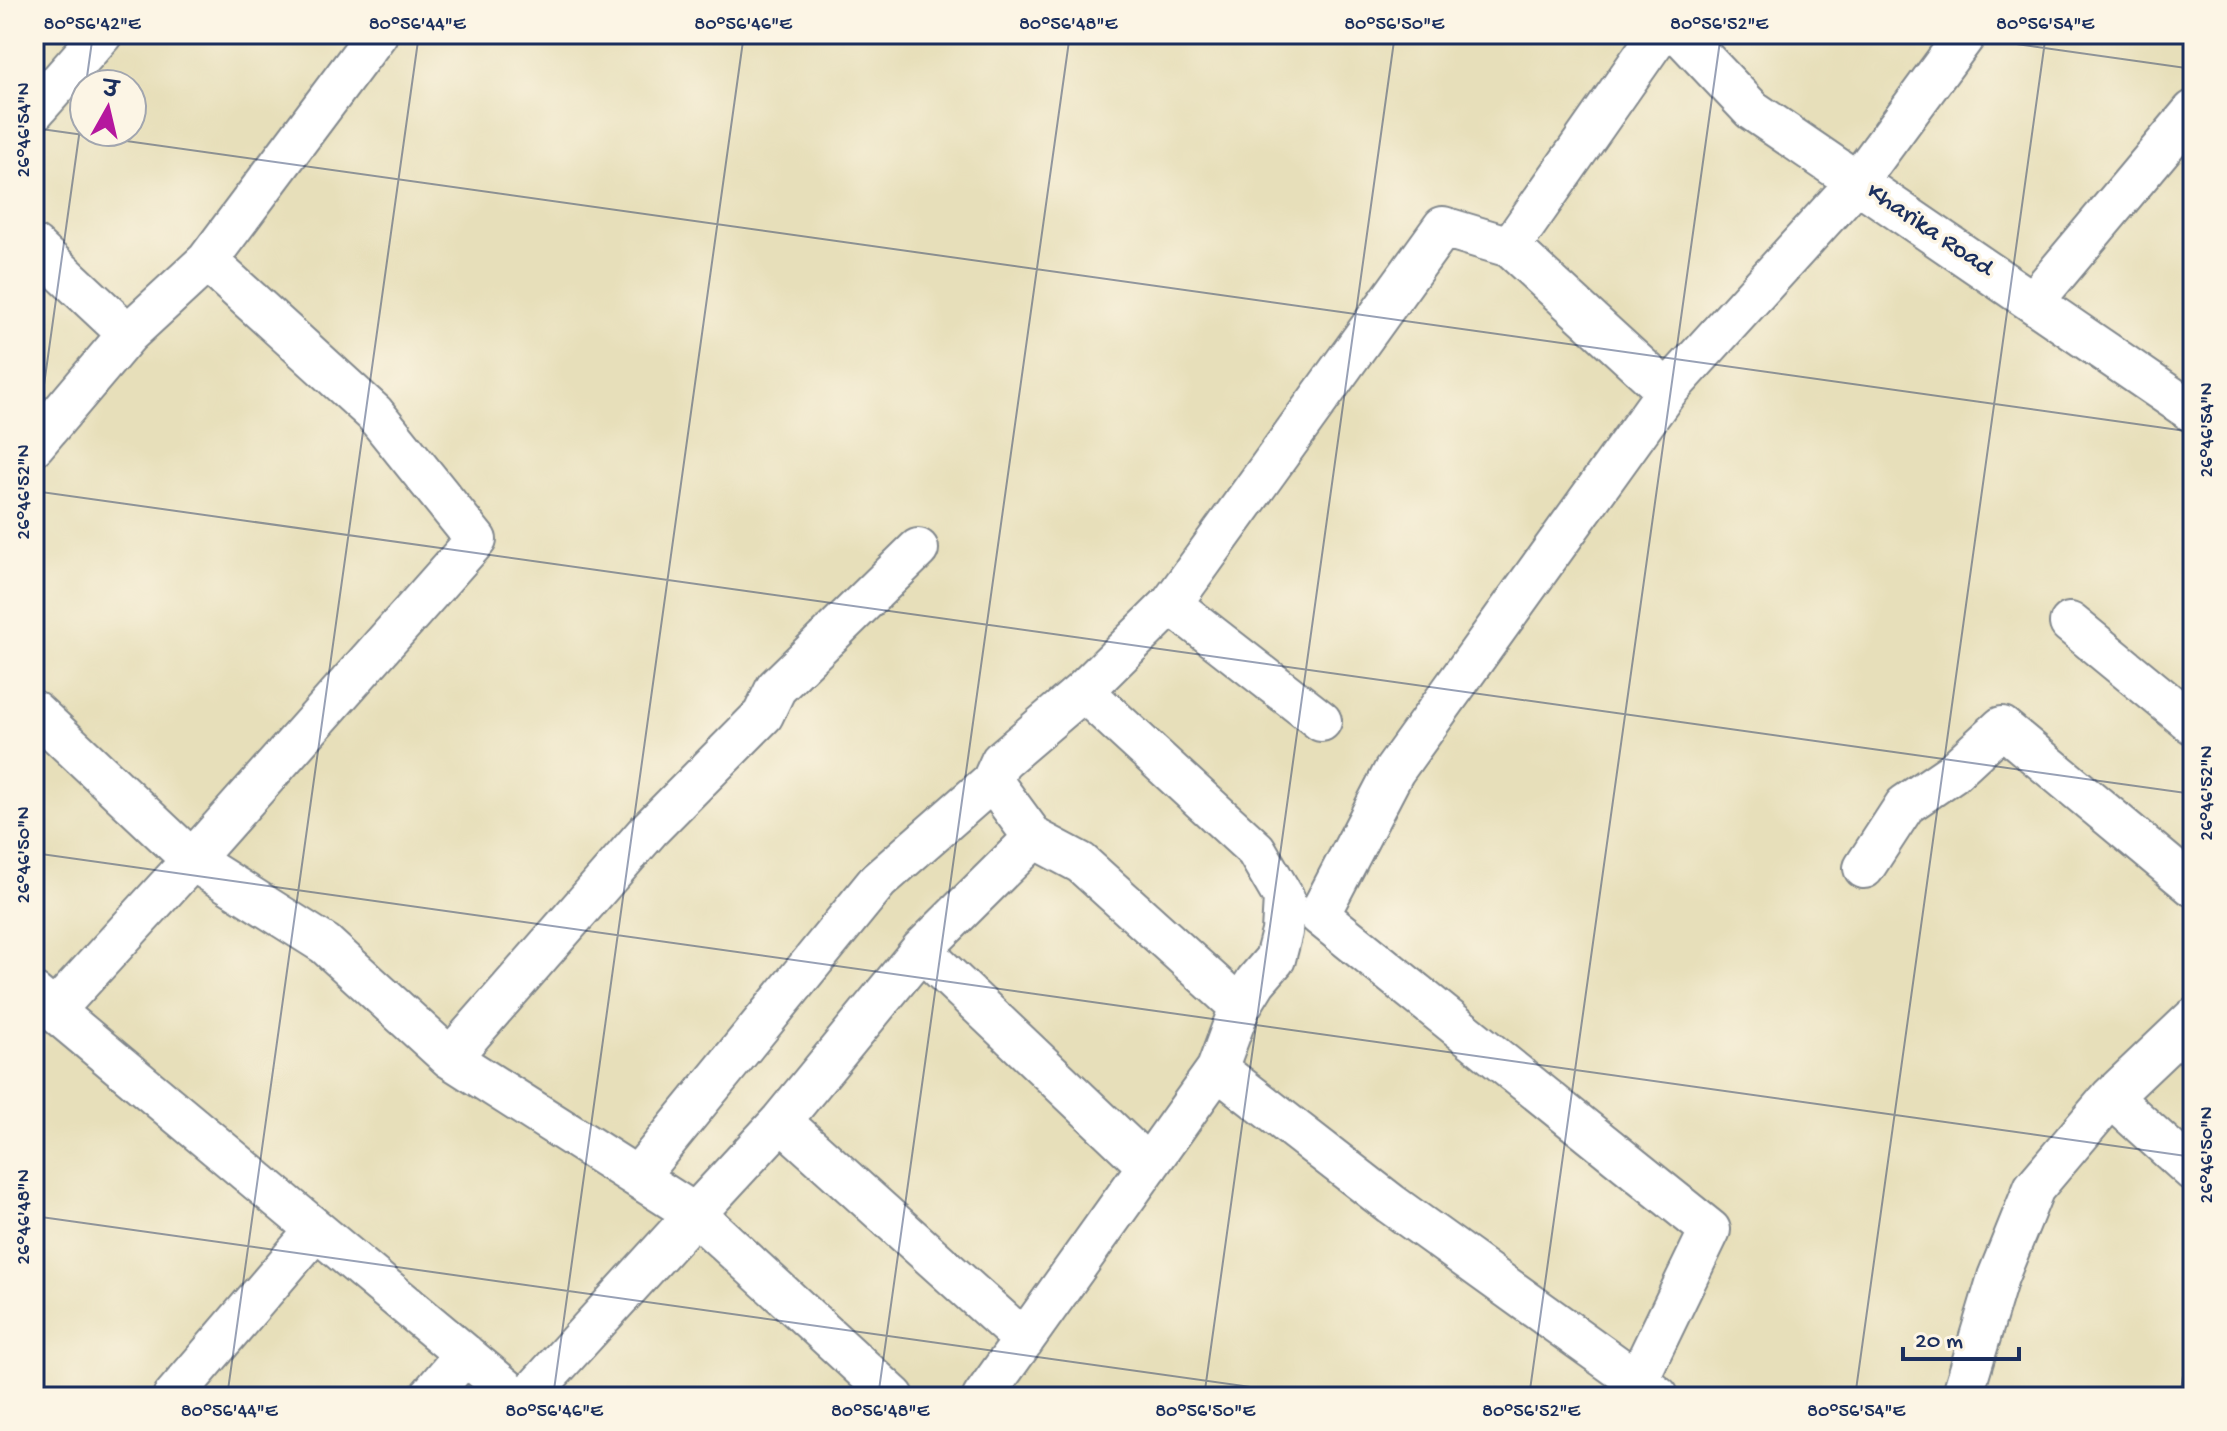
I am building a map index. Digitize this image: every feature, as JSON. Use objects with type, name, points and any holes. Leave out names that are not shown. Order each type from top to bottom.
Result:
[{"type":"street","points":[[34,111],[102,34]]},
{"type":"street","points":[[34,445],[128,334],[207,261],[377,34]]},
{"type":"street","points":[[1510,247],[1659,34]]},
{"type":"street","name":"Kharika Road","points":[[1680,34],[1752,110],[2193,412]]},
{"type":"street","points":[[1217,1069],[1391,1204],[1648,1389],[1710,1230],[1319,915],[1394,771],[1667,391],[1857,182],[1966,34]]},
{"type":"street","points":[[2033,302],[2193,111]]},
{"type":"street","points":[[637,1177],[878,881],[992,781],[1001,761],[1083,691],[1171,604],[1443,227],[1510,247],[1667,391]]},
{"type":"street","points":[[34,246],[128,334]]},
{"type":"street","points":[[207,261],[374,413],[476,540],[192,860],[44,1002],[516,1397]]},
{"type":"street","points":[[450,1058],[649,830],[763,715],[776,688],[918,549]]},
{"type":"street","points":[[1171,604],[1321,721]]},
{"type":"street","points":[[2070,623],[2193,724]]},
{"type":"street","points":[[983,1397],[1217,1069],[1240,1007],[1275,959],[1282,932],[1284,898],[1256,850],[1083,691]]},
{"type":"street","points":[[34,711],[192,860],[325,944],[450,1058],[695,1214],[894,1397]]},
{"type":"street","points":[[1864,868],[1905,805],[1952,773],[2002,727],[2193,886]]},
{"type":"street","points":[[992,781],[1034,838],[1081,863],[1240,1007]]},
{"type":"street","points":[[528,1397],[781,1121],[921,950],[1034,838]]},
{"type":"street","points":[[921,950],[1148,1166]]},
{"type":"street","points":[[1962,1397],[1998,1277],[2034,1188],[2111,1097],[2193,1019]]},
{"type":"street","points":[[2111,1097],[2193,1171]]},
{"type":"street","points":[[781,1121],[1024,1340]]},
{"type":"street","points":[[173,1397],[316,1230]]},
{"type":"street","points":[[429,1397],[465,1354]]}]
